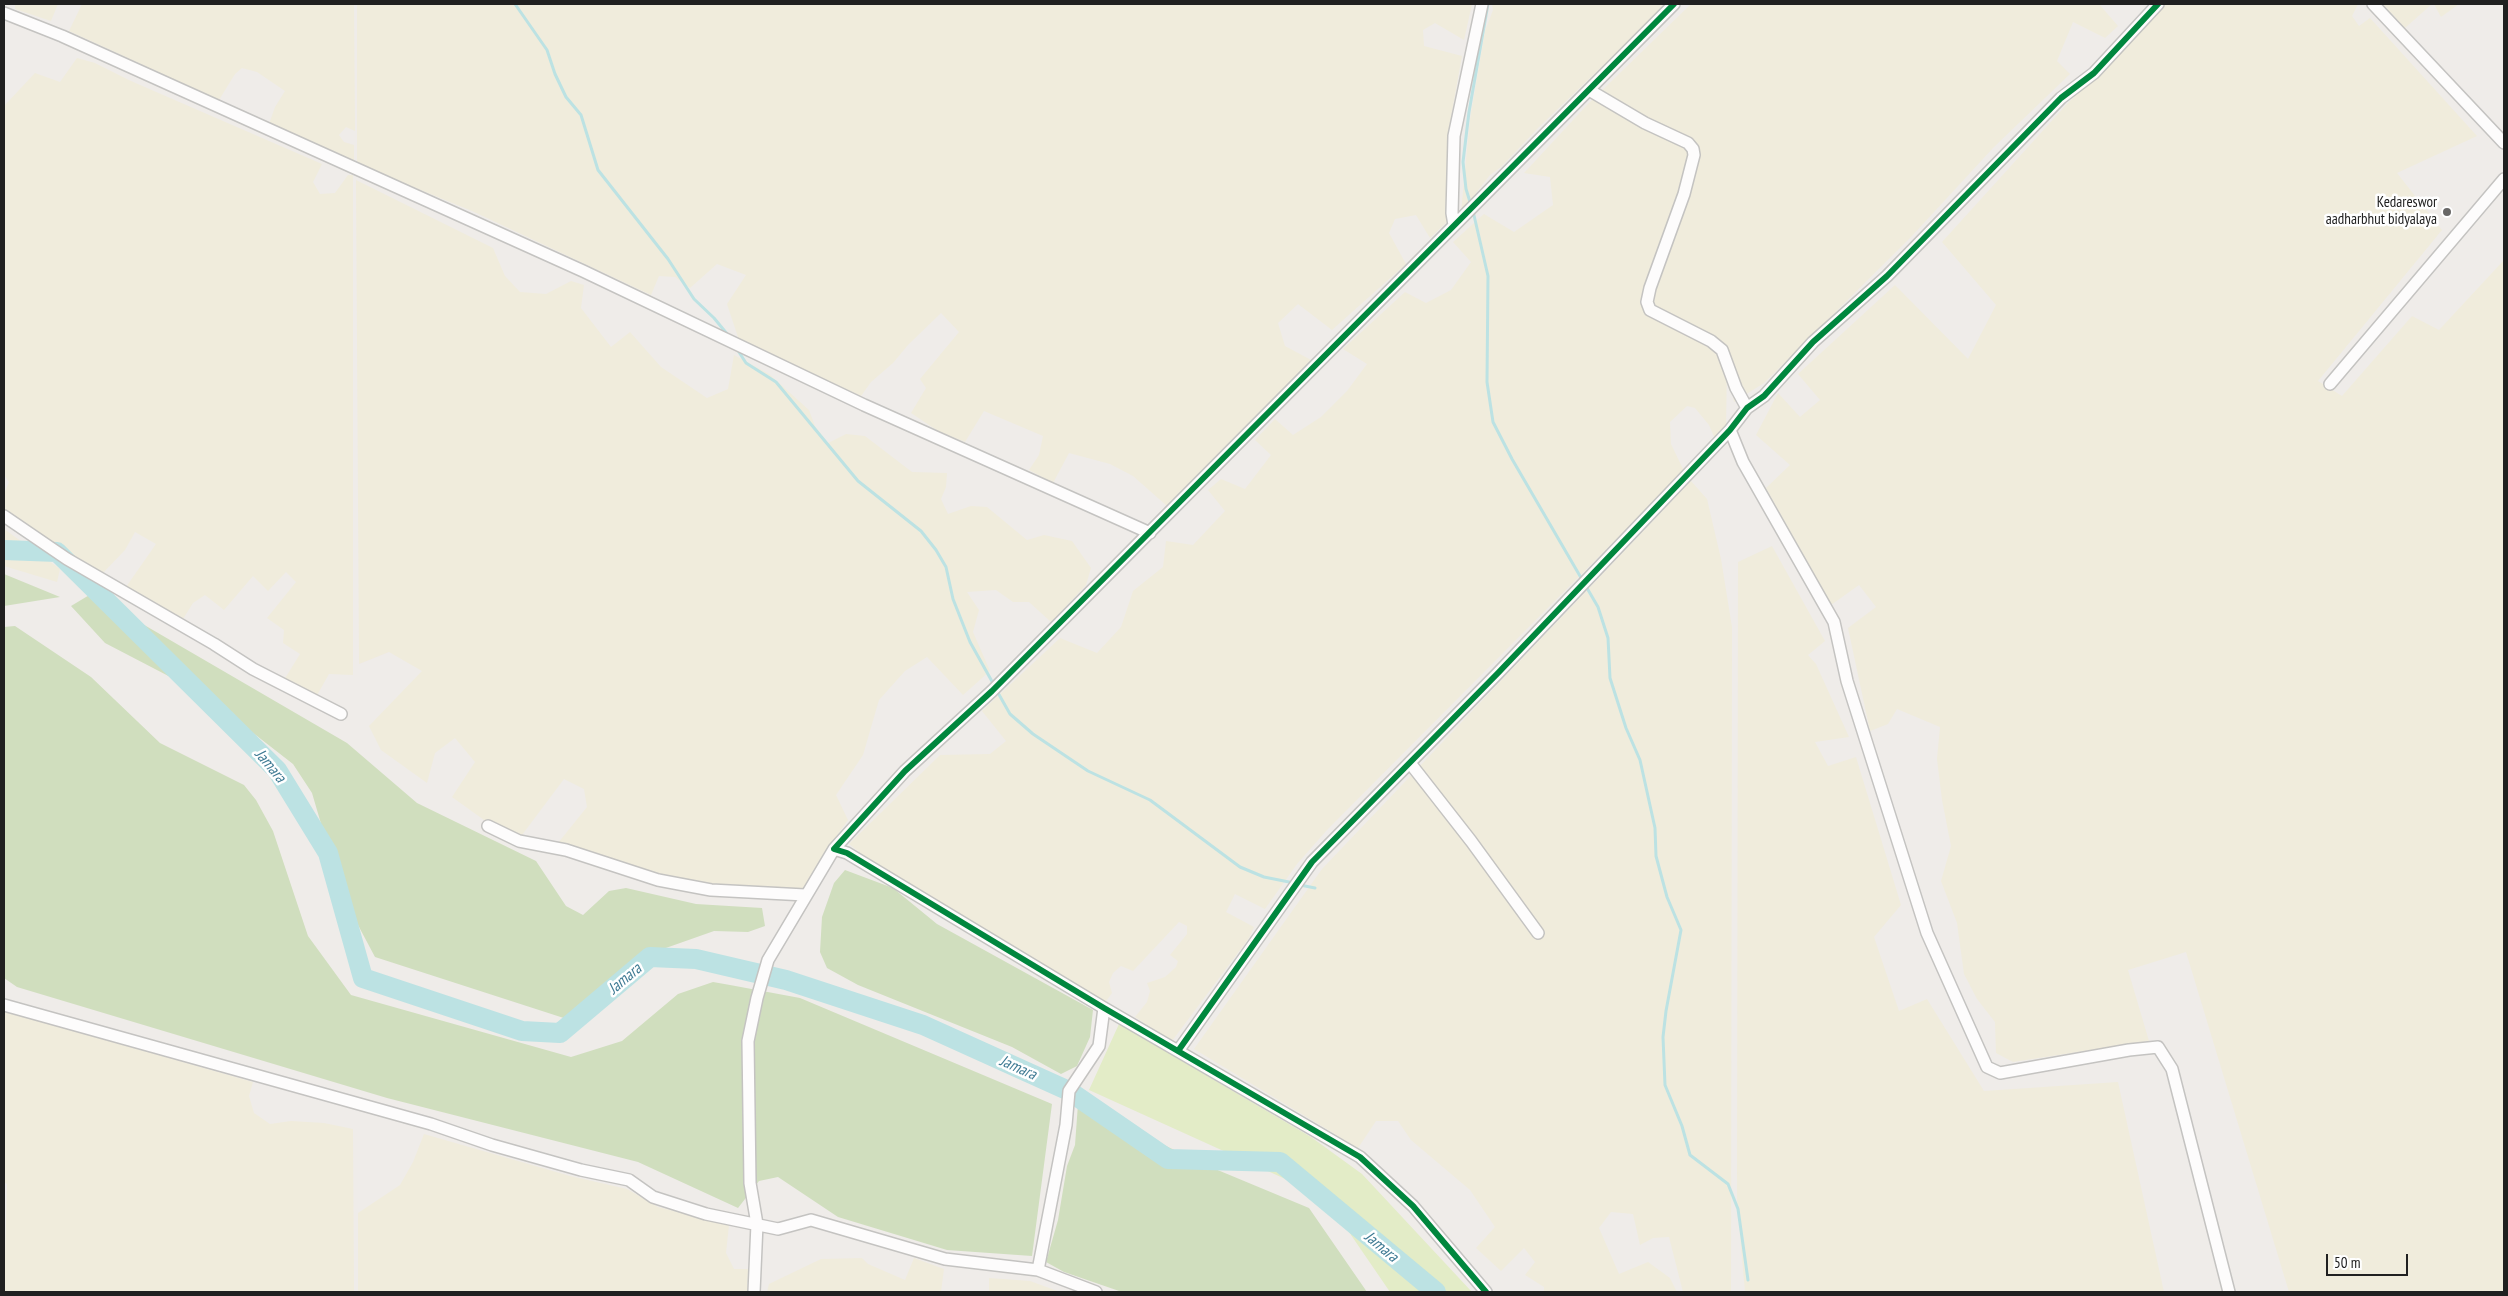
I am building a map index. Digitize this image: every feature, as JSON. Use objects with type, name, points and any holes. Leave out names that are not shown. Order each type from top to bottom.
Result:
[{"type":"street","points":[[1454,226],[1452,213],[1454,136],[1482,4]]},
{"type":"street","points":[[754,1292],[757,1224],[750,1183],[748,1041],[757,998],[768,960],[804,896],[834,849],[904,771],[992,691],[1674,4]]},
{"type":"street","points":[[1178,1052],[1312,862],[1511,660],[1730,430],[1748,408],[1764,396],[1812,342],[1887,276],[2061,98],[2094,73],[2158,4]]},
{"type":"street","points":[[2373,4],[2504,143]]},
{"type":"street","points":[[4,13],[71,40],[583,270],[864,405],[1150,533]]},
{"type":"street","points":[[1588,90],[1644,123],[1688,143],[1693,149],[1694,155],[1684,194],[1650,288],[1647,302],[1650,310],[1711,341],[1722,350],[1736,388],[1748,408]]},
{"type":"street","points":[[2330,384],[2504,179]]},
{"type":"street","points":[[1730,430],[1743,462],[1834,622],[1847,681],[1927,933],[1987,1067],[2000,1074],[2129,1050],[2158,1048],[2172,1069],[2230,1292]]},
{"type":"street","points":[[4,516],[67,560],[214,644],[252,669],[341,714]]},
{"type":"street","points":[[1410,763],[1471,841],[1538,933]]},
{"type":"street","points":[[488,826],[519,841],[566,850],[658,880],[711,890],[804,896]]},
{"type":"street","points":[[834,849],[847,852],[1178,1052],[1360,1157],[1413,1206],[1486,1292]]},
{"type":"street","points":[[4,1005],[431,1124],[492,1146],[581,1170],[629,1180],[653,1197],[706,1214],[778,1229],[811,1220],[945,1259],[1038,1270],[1096,1292]]},
{"type":"street","points":[[1038,1270],[1066,1125],[1069,1091],[1099,1046],[1104,1008]]},
{"type":"shaded area","points":[[15,4],[58,4],[51,21],[15,9]]},
{"type":"shaded area","points":[[82,4],[354,4],[355,131],[346,127],[339,135],[344,142],[354,145],[354,165],[269,124],[275,107],[285,91],[257,72],[242,68],[235,74],[219,100],[69,31]]},
{"type":"shaded area","points":[[357,4],[1472,4],[1464,40],[1435,23],[1423,30],[1424,46],[1462,56],[1449,128],[1448,221],[1430,238],[1416,215],[1395,219],[1389,233],[1406,264],[1332,330],[1298,304],[1278,323],[1285,346],[1313,361],[1167,506],[1133,476],[1110,464],[1069,453],[1053,483],[1029,470],[1039,455],[1043,436],[984,411],[965,442],[938,431],[911,413],[926,388],[920,379],[959,332],[941,313],[908,345],[893,363],[871,382],[861,396],[739,340],[727,304],[746,275],[717,264],[690,288],[675,277],[659,276],[651,295],[472,211],[357,164]]},
{"type":"shaded area","points":[[1492,4],[1667,4],[1539,127],[1501,167],[1490,175],[1461,212],[1470,119],[1485,31],[1493,10]]},
{"type":"shaded area","points":[[1691,4],[2099,4],[2118,26],[2105,38],[2073,22],[2057,61],[2070,74],[1994,147],[1911,237],[1764,383],[1734,402],[1727,362],[1726,430],[1716,441],[1709,425],[1695,408],[1687,406],[1670,422],[1671,444],[1684,471],[1327,830],[1297,864],[1265,909],[1235,894],[1226,912],[1254,927],[1249,938],[1172,1041],[1135,1017],[1147,1002],[1150,991],[1147,983],[1165,977],[1176,967],[1178,961],[1170,955],[1187,934],[1187,926],[1179,922],[1133,971],[1121,966],[1113,973],[1109,982],[1112,993],[1104,1004],[873,863],[849,844],[940,755],[990,754],[1006,741],[982,711],[1060,638],[1097,653],[1121,627],[1133,591],[1163,567],[1166,541],[1193,545],[1225,511],[1208,490],[1221,479],[1245,489],[1271,455],[1255,440],[1275,419],[1293,435],[1321,417],[1347,391],[1367,364],[1343,349],[1405,292],[1426,303],[1451,290],[1471,262],[1453,242],[1484,214],[1514,232],[1553,205],[1550,177],[1524,173],[1587,105]]},
{"type":"shaded area","points":[[2166,4],[2358,4],[2352,16],[2359,26],[2370,18],[2477,136],[2397,173],[2442,230],[2318,381],[2342,396],[2412,316],[2439,330],[2504,260],[2504,1292],[2289,1292],[2186,952],[2128,970],[2149,1041],[2013,1062],[1996,1053],[1995,1022],[1977,999],[1964,974],[1957,923],[1941,881],[1951,846],[1942,800],[1937,759],[1940,727],[1897,709],[1888,724],[1870,731],[1848,628],[1876,607],[1859,585],[1831,605],[1766,488],[1790,465],[1756,435],[1778,393],[1800,417],[1820,400],[1798,374],[1895,285],[1968,359],[1996,305],[1942,242],[2068,103]]},
{"type":"shaded area","points":[[2383,4],[2432,4],[2405,28]]},
{"type":"shaded area","points":[[2434,4],[2459,4],[2441,17]]},
{"type":"shaded area","points":[[77,58],[95,63],[131,81],[322,164],[313,182],[320,194],[335,193],[348,175],[353,175],[353,675],[329,674],[316,697],[284,680],[300,654],[283,643],[284,630],[267,618],[296,582],[286,572],[268,591],[253,576],[224,610],[205,595],[193,603],[183,619],[126,587],[156,544],[135,532],[125,550],[102,574],[54,547],[4,511],[4,494],[9,482],[4,475],[4,106],[35,73],[60,82]]},
{"type":"shaded area","points":[[356,180],[493,248],[505,276],[520,292],[546,294],[571,281],[584,285],[581,308],[611,347],[630,332],[661,367],[707,398],[728,389],[734,355],[769,374],[809,410],[815,426],[828,443],[846,434],[865,436],[912,472],[947,473],[946,487],[941,499],[948,514],[971,506],[987,507],[1027,540],[1044,535],[1072,541],[1091,568],[1086,585],[1051,622],[1029,602],[1013,602],[996,590],[967,592],[979,610],[973,632],[990,671],[963,695],[927,657],[905,671],[879,700],[863,755],[836,795],[848,820],[836,837],[811,890],[717,890],[631,870],[558,843],[587,807],[584,789],[564,779],[522,835],[491,825],[452,797],[475,762],[455,738],[435,753],[427,783],[381,750],[369,726],[422,671],[389,652],[359,664]]},
{"type":"shaded area","points":[[1691,481],[1707,499],[1721,559],[1732,627],[1731,1292],[1683,1292],[1669,1237],[1653,1238],[1640,1245],[1633,1214],[1611,1212],[1599,1228],[1619,1274],[1648,1262],[1670,1278],[1677,1292],[1544,1292],[1544,1287],[1525,1275],[1535,1262],[1524,1248],[1501,1271],[1476,1248],[1495,1227],[1470,1190],[1411,1140],[1398,1121],[1376,1121],[1358,1148],[1194,1049],[1322,869]]},
{"type":"shaded area","points":[[4,529],[60,569],[57,582],[4,566]]},
{"type":"shaded area","points":[[1772,546],[1825,641],[1808,655],[1816,664],[1849,737],[1815,742],[1828,766],[1856,757],[1901,905],[1874,937],[1899,1011],[1927,999],[1984,1091],[2118,1082],[2164,1292],[1745,1292],[1737,1201],[1738,562]]},
{"type":"shaded area","points":[[4,1011],[253,1082],[249,1096],[254,1113],[270,1124],[291,1121],[324,1123],[353,1129],[354,1292],[4,1292],[7,1184],[4,1182]]},
{"type":"shaded area","points":[[424,1134],[570,1176],[627,1189],[658,1207],[729,1225],[726,1253],[734,1269],[748,1269],[747,1292],[358,1292],[358,1213],[400,1185],[413,1162]]},
{"type":"shaded area","points":[[862,1258],[868,1264],[905,1280],[914,1258],[944,1269],[941,1292],[767,1292],[769,1284],[821,1259]]},
{"type":"shaded area","points":[[989,1278],[1030,1281],[1060,1292],[989,1292]]},
{"type":"green space","points":[[4,574],[60,597],[4,606]]},
{"type":"green space","points":[[91,594],[347,743],[417,803],[536,861],[566,906],[583,915],[609,891],[626,888],[696,904],[762,908],[765,926],[748,932],[714,931],[663,949],[600,993],[573,1021],[375,957],[342,895],[312,793],[293,764],[203,694],[105,643],[71,606]]},
{"type":"green space","points":[[15,626],[91,677],[160,743],[244,785],[256,800],[273,831],[308,936],[351,995],[571,1057],[622,1041],[678,994],[713,982],[800,998],[1052,1104],[1032,1256],[947,1250],[838,1217],[778,1177],[759,1181],[738,1208],[638,1162],[387,1098],[17,987],[4,978],[4,627]]},
{"type":"green space","points":[[845,870],[893,888],[937,924],[1093,1010],[1090,1037],[1077,1066],[1061,1074],[1012,1047],[858,985],[827,968],[820,952],[822,917],[834,883]]},
{"type":"green space","points":[[1119,1024],[1311,1137],[1362,1174],[1472,1292],[1390,1292],[1325,1197],[1089,1090]]},
{"type":"green space","points":[[1078,1104],[1208,1166],[1309,1208],[1367,1292],[1122,1292],[1064,1272],[1046,1262],[1058,1220],[1067,1166],[1075,1145]]},
{"type":"waterway","points":[[515,4],[547,50],[555,74],[566,97],[581,115],[598,170],[668,259],[694,299],[728,335]]},
{"type":"waterway","points":[[1471,205],[1466,189],[1463,162],[1469,112],[1488,4]]},
{"type":"waterway","points":[[1473,211],[1488,276],[1487,382],[1493,422],[1512,459],[1598,607],[1608,638],[1610,678],[1626,728],[1640,760],[1655,828],[1656,856],[1667,897],[1681,930],[1663,1037],[1665,1085],[1682,1126],[1690,1155],[1728,1184],[1738,1209],[1748,1280]]},
{"type":"waterway","points":[[737,349],[746,363],[776,382],[858,481],[921,531],[936,550],[946,567],[953,599],[970,642],[994,685]]},
{"type":"waterway","name":"Jamara","points":[[4,550],[57,552],[277,770],[328,853],[363,978],[522,1031],[560,1033],[650,957],[696,959],[786,980],[923,1025],[1069,1091],[1168,1159],[1280,1162],[1436,1292]]},
{"type":"waterway","points":[[997,691],[1010,714],[1033,734],[1088,771],[1150,800],[1240,867],[1264,877],[1294,883]]},
{"type":"waterway","points":[[1300,885],[1315,888]]},
{"type":"cycle path","points":[[1486,1292],[1413,1206],[1360,1157],[1104,1008],[847,853],[834,849],[905,771],[992,691],[1674,4]]},
{"type":"cycle path","points":[[1178,1051],[1312,862],[1498,673],[1730,430],[1747,408],[1764,396],[1813,342],[1887,276],[2061,98],[2094,73],[2158,4]]},
{"type":"place","name":"Kedareswor aadharbhut bidyalaya","points":[[2447,212]]}]
